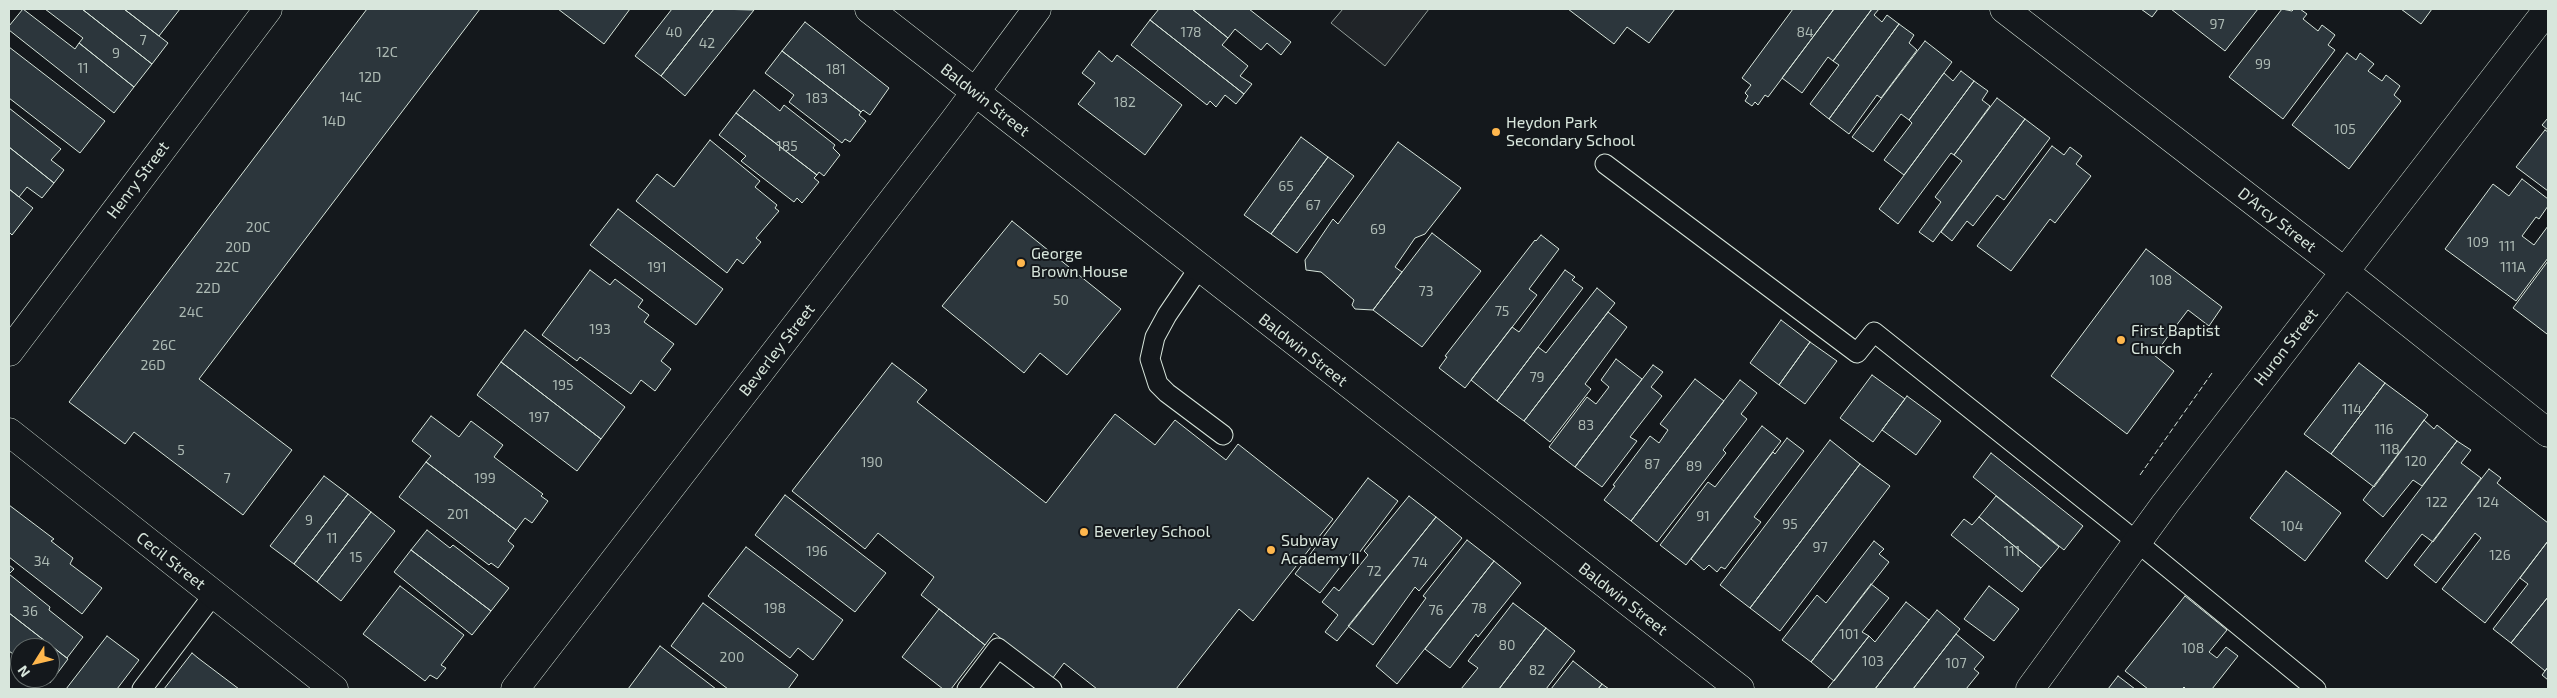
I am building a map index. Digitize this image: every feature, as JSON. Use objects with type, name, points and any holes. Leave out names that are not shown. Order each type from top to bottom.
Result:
[{"type":"street","name":"Henry Street","points":[[9,352],[268,9]]},
{"type":"street","name":"Baldwin Street","points":[[869,9],[1740,689]]},
{"type":"street","name":"Beverley Street","points":[[515,689],[1037,9]]},
{"type":"street","name":"D'Arcy Street","points":[[2004,9],[2345,272],[2548,433]]},
{"type":"street","name":"Huron Street","points":[[2030,689],[2136,542],[2548,9]]},
{"type":"street","name":"Cecil Street","points":[[9,432],[334,689]]},
{"type":"lane","points":[[1605,164],[1857,353],[1874,332],[2316,689]]},
{"type":"lane","points":[[1199,268],[1159,330],[1150,359],[1158,384],[1167,393],[1223,435]]},
{"type":"lane","points":[[142,689],[214,594]]},
{"type":"lane","points":[[967,689],[998,648],[1052,689]]},
{"type":"shaded area","points":[[1343,9],[1429,9],[1385,66],[1331,23]]},
{"type":"building","points":[[23,9],[75,49],[79,43],[134,87],[114,113],[9,30],[9,26]]},
{"type":"building","points":[[45,9],[82,9],[152,64],[134,87],[79,43],[83,38]]},
{"type":"building","points":[[82,9],[124,9],[168,43],[152,64]]},
{"type":"building","points":[[124,9],[180,9],[159,36]]},
{"type":"building","points":[[367,9],[480,9],[199,379],[292,450],[243,515],[134,432],[125,444],[69,402]]},
{"type":"building","points":[[558,9],[630,9],[604,44]]},
{"type":"building","points":[[672,9],[714,9],[661,76],[635,56]]},
{"type":"building","points":[[714,9],[754,10],[685,96],[661,76]]},
{"type":"building","points":[[1159,9],[1192,9],[1228,38],[1222,45],[1248,66],[1240,76],[1252,84],[1244,94],[1150,20]]},
{"type":"building","points":[[1192,9],[1249,9],[1291,42],[1281,55],[1267,43],[1261,50],[1235,29],[1228,38]]},
{"type":"building","points":[[1568,9],[1675,9],[1649,43],[1627,27],[1614,44]]},
{"type":"building","points":[[1793,9],[1834,9],[1768,97],[1765,95],[1758,105],[1755,102],[1752,106],[1745,101],[1748,96],[1745,93],[1751,85],[1742,78]]},
{"type":"building","points":[[1834,9],[1872,9],[1833,61],[1828,57],[1802,93],[1782,78]]},
{"type":"building","points":[[1872,9],[1879,9],[1874,15],[1882,22],[1887,15],[1899,24],[1829,119],[1810,104],[1839,65],[1833,61]]},
{"type":"building","points":[[2141,9],[2158,9],[2152,17]]},
{"type":"building","points":[[2171,9],[2258,9],[2225,51]]},
{"type":"building","points":[[2282,9],[2292,11],[2300,9],[2307,14],[2303,19],[2318,31],[2322,25],[2335,35],[2328,45],[2335,50],[2283,119],[2229,77]]},
{"type":"building","points":[[2401,9],[2432,9],[2421,24]]},
{"type":"building","points":[[1150,20],[1244,94],[1236,104],[1225,95],[1216,107],[1210,101],[1207,105],[1131,45]]},
{"type":"building","points":[[805,22],[889,88],[870,115],[863,110],[861,112],[782,51]]},
{"type":"building","points":[[1899,24],[1914,35],[1909,43],[1917,50],[1881,98],[1877,95],[1849,134],[1829,119]]},
{"type":"building","points":[[1925,41],[1952,62],[1909,120],[1901,114],[1873,152],[1852,137]]},
{"type":"building","points":[[9,47],[105,121],[80,153],[9,98]]},
{"type":"building","points":[[782,51],[861,112],[859,115],[866,121],[850,142],[845,139],[842,143],[789,102],[794,95],[765,73]]},
{"type":"building","points":[[1099,51],[1112,62],[1117,55],[1182,105],[1145,155],[1078,104],[1095,83],[1082,73]]},
{"type":"building","points":[[2347,53],[2356,60],[2360,53],[2374,64],[2368,71],[2382,81],[2386,75],[2400,86],[2394,95],[2401,101],[2349,169],[2292,125]]},
{"type":"building","points":[[1961,71],[1974,81],[1904,175],[1884,160],[1912,123],[1909,120],[1944,73],[1953,81]]},
{"type":"building","points":[[1974,81],[1988,91],[1982,100],[1990,106],[1954,155],[1951,153],[1898,224],[1879,209]]},
{"type":"building","points":[[754,90],[780,111],[784,105],[835,145],[833,148],[840,155],[824,176],[819,172],[817,175],[736,113]]},
{"type":"building","points":[[1997,98],[2025,119],[1933,242],[1919,232],[1941,202],[1935,197],[1962,161],[1954,155]]},
{"type":"building","points":[[9,108],[61,149],[51,160],[64,170],[54,183],[9,147]]},
{"type":"building","points":[[736,113],[817,175],[814,178],[819,182],[802,203],[797,198],[794,202],[741,161],[746,156],[719,135]]},
{"type":"building","points":[[2548,118],[2548,130],[2542,125]]},
{"type":"building","points":[[2025,119],[2050,138],[2004,200],[1997,195],[1973,226],[1967,221],[1952,241],[1941,232]]},
{"type":"building","points":[[2545,130],[2548,132],[2548,191],[2516,167]]},
{"type":"building","points":[[1301,137],[1328,157],[1271,234],[1244,215]]},
{"type":"building","points":[[710,140],[760,181],[755,187],[777,205],[775,208],[779,211],[756,238],[761,242],[743,264],[737,259],[727,273],[636,201],[657,174],[674,187]]},
{"type":"building","points":[[1398,142],[1461,188],[1425,234],[1415,238],[1395,267],[1402,272],[1373,310],[1355,309],[1352,305],[1354,300],[1321,272],[1306,270],[1305,260],[1333,219],[1338,224]]},
{"type":"building","points":[[2052,146],[2064,155],[2070,147],[2082,156],[2076,164],[2091,176],[2055,223],[2050,219],[2011,271],[1977,246]]},
{"type":"building","points":[[9,147],[54,183],[42,198],[27,187],[19,197],[9,189]]},
{"type":"building","points":[[1328,157],[1354,176],[1297,253],[1271,234]]},
{"type":"building","points":[[2522,179],[2548,199],[2548,206],[2539,219],[2536,217],[2522,236],[2534,245],[2548,226],[2548,258],[2516,301],[2445,249],[2493,184],[2509,196]]},
{"type":"building","points":[[9,189],[33,208],[12,235],[9,232]]},
{"type":"building","points":[[618,209],[723,289],[696,325],[590,245]]},
{"type":"building","name":"George Brown House","points":[[1012,221],[1121,309],[1067,375],[1040,353],[1024,373],[942,306]]},
{"type":"building","points":[[1432,233],[1481,271],[1422,347],[1373,310]]},
{"type":"building","points":[[1541,235],[1559,249],[1529,289],[1537,295],[1465,388],[1439,368],[1447,357],[1445,356],[1535,240]]},
{"type":"building","name":"First Baptist Church","points":[[2146,249],[2222,307],[2209,326],[2188,310],[2154,355],[2174,371],[2127,434],[2051,376]]},
{"type":"building","points":[[2548,261],[2548,332],[2547,334],[2513,308]]},
{"type":"building","points":[[590,270],[610,285],[615,279],[643,300],[638,307],[649,315],[644,322],[674,344],[661,361],[671,369],[655,391],[641,380],[631,394],[580,357],[577,361],[542,335]]},
{"type":"building","points":[[1565,270],[1575,277],[1572,280],[1583,288],[1497,401],[1471,380],[1512,327],[1519,332]]},
{"type":"building","points":[[1597,288],[1615,303],[1524,421],[1497,401],[1538,347],[1546,353]]},
{"type":"building","points":[[1608,312],[1627,327],[1585,384],[1591,389],[1550,442],[1524,421]]},
{"type":"building","points":[[1781,320],[1810,342],[1779,385],[1750,363]]},
{"type":"building","points":[[525,330],[625,407],[601,439],[501,362]]},
{"type":"building","points":[[1810,342],[1837,361],[1805,404],[1779,385]]},
{"type":"building","points":[[1616,359],[1642,379],[1575,467],[1549,447],[1587,397],[1596,404],[1609,387],[1601,380]]},
{"type":"building","points":[[501,362],[601,439],[577,471],[477,395]]},
{"type":"building","name":"Beverley School","points":[[892,363],[927,390],[917,402],[1046,503],[1115,414],[1155,445],[1175,420],[1226,460],[1238,444],[1333,519],[1253,621],[1239,609],[1176,689],[1097,689],[1064,663],[1052,679],[994,633],[985,645],[921,595],[934,577],[878,533],[865,549],[792,491]]},
{"type":"building","points":[[2359,363],[2385,383],[2331,454],[2304,434]]},
{"type":"building","points":[[1653,365],[1663,372],[1651,387],[1662,396],[1630,437],[1637,441],[1602,487],[1575,467]]},
{"type":"building","points":[[1872,375],[1905,399],[1873,442],[1840,418]]},
{"type":"building","points":[[1695,379],[1724,401],[1631,521],[1604,500],[1650,436],[1659,443],[1668,430],[1660,424]]},
{"type":"building","points":[[1740,380],[1757,393],[1741,414],[1747,419],[1723,450],[1726,453],[1657,542],[1631,521]]},
{"type":"building","points":[[2385,383],[2428,415],[2374,487],[2331,454]]},
{"type":"building","points":[[1907,396],[1941,421],[1916,455],[1882,430]]},
{"type":"building","points":[[431,416],[459,437],[471,421],[503,445],[494,457],[543,494],[541,496],[548,501],[532,523],[525,518],[516,530],[426,462],[431,456],[412,441]]},
{"type":"building","points":[[2424,420],[2434,429],[2437,425],[2457,441],[2422,486],[2413,480],[2383,517],[2363,500]]},
{"type":"building","points":[[1762,426],[1781,441],[1686,565],[1660,545],[1708,482],[1715,487]]},
{"type":"building","points":[[1787,438],[1804,451],[1754,517],[1761,522],[1725,569],[1721,567],[1717,572],[1709,565],[1704,570],[1691,559],[1773,452],[1775,454]]},
{"type":"building","points":[[1830,440],[1860,464],[1750,608],[1720,585]]},
{"type":"building","points":[[2457,441],[2471,450],[2461,463],[2481,478],[2433,542],[2422,534],[2387,579],[2365,561]]},
{"type":"building","points":[[1991,453],[2083,526],[2064,550],[1973,477]]},
{"type":"building","points":[[426,462],[516,530],[508,541],[514,546],[498,568],[491,563],[489,565],[399,497]]},
{"type":"building","points":[[1860,464],[1890,486],[1780,631],[1750,608]]},
{"type":"building","points":[[2489,469],[2501,478],[2497,483],[2548,523],[2548,541],[2485,623],[2442,589],[2481,538],[2475,533],[2436,583],[2414,565]]},
{"type":"building","points":[[2286,471],[2341,513],[2305,561],[2250,518]]},
{"type":"building","points":[[324,476],[348,494],[294,564],[270,546]]},
{"type":"building","points":[[1368,478],[1398,501],[1356,557],[1351,553],[1320,593],[1295,574]]},
{"type":"building","points":[[348,494],[371,512],[317,582],[294,564]]},
{"type":"building","points":[[785,495],[886,573],[855,612],[755,535]]},
{"type":"building","points":[[1409,496],[1436,517],[1337,641],[1325,632],[1338,615],[1322,602],[1334,587],[1339,591],[1368,555],[1364,551]]},
{"type":"building","points":[[1996,496],[2059,547],[2041,568],[1979,517]]},
{"type":"building","points":[[9,505],[54,539],[51,541],[73,558],[70,564],[102,588],[82,614],[9,557]]},
{"type":"building","points":[[371,512],[395,531],[341,601],[317,582]]},
{"type":"building","points":[[1436,517],[1462,538],[1419,591],[1415,587],[1373,645],[1348,626]]},
{"type":"building","points":[[1979,517],[2041,568],[2022,592],[1951,535],[1964,519],[1972,525]]},
{"type":"building","points":[[427,530],[450,548],[453,545],[509,588],[491,611],[411,550]]},
{"type":"building","points":[[1467,540],[1494,561],[1397,684],[1376,666],[1426,598],[1423,596]]},
{"type":"building","points":[[1874,541],[1884,549],[1879,554],[1889,562],[1811,662],[1782,640],[1817,595],[1826,603]]},
{"type":"building","points":[[2548,541],[2548,597],[2511,643],[2493,629],[2528,584],[2520,578]]},
{"type":"building","points":[[746,547],[843,620],[813,660],[798,648],[790,658],[708,596]]},
{"type":"building","points":[[411,550],[491,611],[472,635],[394,572]]},
{"type":"building","points":[[1494,561],[1521,583],[1478,637],[1476,634],[1450,668],[1425,649]]},
{"type":"building","points":[[9,565],[14,569],[9,574]]},
{"type":"building","points":[[9,574],[83,637],[67,658],[60,653],[60,638],[41,638],[9,613]]},
{"type":"building","points":[[1871,584],[1889,598],[1862,632],[1869,636],[1834,681],[1811,662]]},
{"type":"building","points":[[400,586],[464,635],[441,665],[446,668],[437,679],[430,675],[425,681],[363,634]]},
{"type":"building","points":[[1989,586],[2019,609],[1994,641],[1964,619]]},
{"type":"building","points":[[2185,596],[2227,630],[2209,652],[2217,658],[2226,647],[2238,656],[2212,689],[2186,689],[2184,687],[2182,689],[2148,689],[2125,671]]},
{"type":"building","points":[[2548,597],[2548,667],[2545,671],[2511,643]]},
{"type":"building","points":[[1906,602],[1929,620],[1875,689],[1827,689],[1869,636],[1875,642]]},
{"type":"building","points":[[703,603],[798,675],[788,689],[728,689],[671,646]]},
{"type":"building","points":[[1513,603],[1546,628],[1499,689],[1461,689],[1478,668],[1468,661]]},
{"type":"building","points":[[939,609],[985,645],[951,689],[943,689],[902,657]]},
{"type":"building","points":[[1937,610],[1960,629],[1913,689],[1875,689]]},
{"type":"building","points":[[9,613],[41,638],[10,638],[9,651]]},
{"type":"building","points":[[1546,628],[1575,651],[1546,689],[1499,689]]},
{"type":"building","points":[[1956,634],[1984,657],[1974,669],[1979,673],[1966,689],[1913,689]]},
{"type":"building","points":[[107,636],[139,660],[117,689],[66,689]]},
{"type":"building","points":[[660,646],[716,689],[628,689]]},
{"type":"building","points":[[60,653],[68,659],[60,670]]},
{"type":"building","points":[[192,653],[198,658],[239,689],[164,689]]},
{"type":"building","points":[[1573,661],[1602,684],[1598,689],[1551,689]]},
{"type":"building","points":[[2548,667],[2548,680],[2542,675]]},
{"type":"building","points":[[2118,676],[2135,689],[2108,689]]},
{"type":"building","points":[[1602,684],[1609,689],[1598,689]]},
{"type":"fence","points":[[2140,475],[2212,373]]},
{"type":"place","name":"Heydon Park Secondary School","points":[[1496,132]]},
{"type":"place","name":"George Brown House","points":[[1021,263]]},
{"type":"place","name":"First Baptist Church","points":[[2121,340]]},
{"type":"place","name":"Beverley School","points":[[1084,532]]},
{"type":"place","name":"Subway Academy II","points":[[1271,550]]}]
